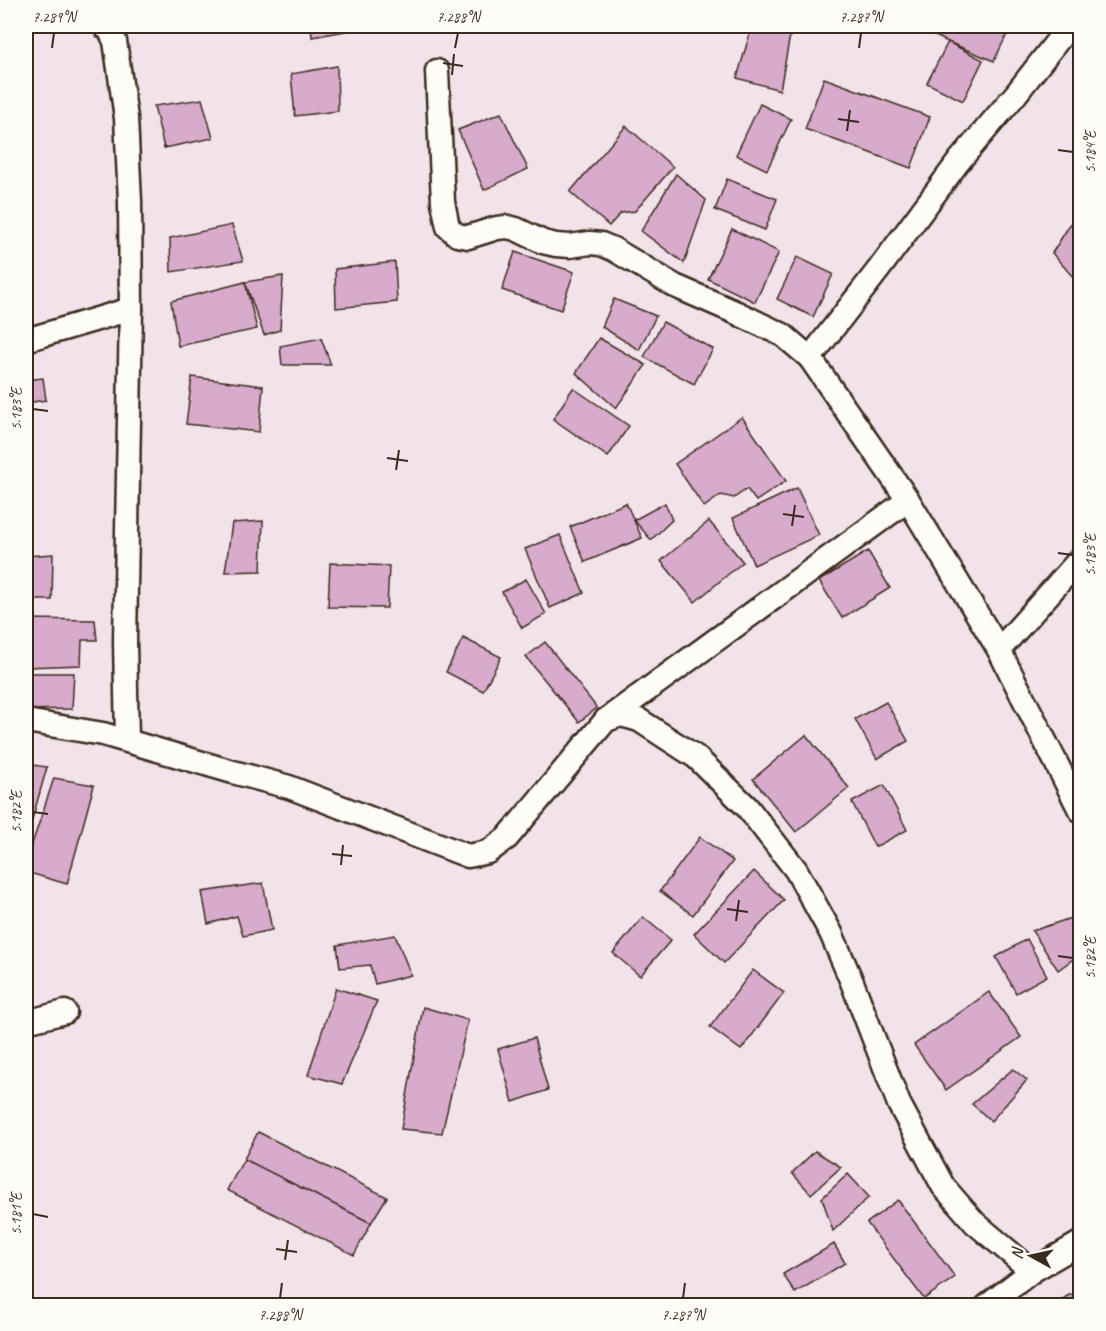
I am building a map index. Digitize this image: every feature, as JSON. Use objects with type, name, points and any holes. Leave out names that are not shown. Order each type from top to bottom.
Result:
[{"type":"street","points":[[104,26],[108,27],[115,41],[126,118],[130,202],[131,309],[125,642],[127,740]]},
{"type":"street","points":[[810,358],[959,160],[1016,94],[1069,26]]},
{"type":"street","points":[[437,71],[443,202],[448,227],[457,235],[468,237],[507,227],[556,245],[601,244],[675,286],[783,335],[810,358],[908,500],[999,650],[1080,810]]},
{"type":"street","points":[[26,340],[131,309]]},
{"type":"street","points":[[26,721],[127,740],[290,787],[468,856],[488,852],[507,838],[606,720],[908,500]]},
{"type":"street","points":[[999,650],[1080,559]]},
{"type":"street","points":[[606,720],[621,715],[639,720],[696,757],[747,807],[796,870],[831,933],[899,1104],[943,1186],[975,1223],[1032,1271]]},
{"type":"street","points":[[26,1022],[65,1012]]},
{"type":"street","points":[[987,1305],[1032,1271],[1080,1243]]},
{"type":"building","points":[[311,26],[373,26],[312,37]]},
{"type":"building","points":[[752,26],[791,30],[780,90],[737,78]]},
{"type":"building","points":[[914,26],[1011,26],[994,61]]},
{"type":"building","points":[[948,42],[983,60],[963,101],[927,83]]},
{"type":"building","points":[[337,66],[338,111],[295,116],[291,74]]},
{"type":"building","points":[[824,78],[930,117],[911,168],[805,129]]},
{"type":"building","points":[[202,99],[213,138],[164,148],[154,106]]},
{"type":"building","points":[[760,104],[791,119],[767,170],[736,155]]},
{"type":"building","points":[[501,113],[528,169],[484,190],[458,130]]},
{"type":"building","points":[[626,126],[673,167],[635,211],[621,213],[609,226],[570,192]]},
{"type":"building","points":[[676,174],[706,200],[684,263],[641,231]]},
{"type":"building","points":[[727,179],[777,199],[765,230],[715,210]]},
{"type":"building","points":[[1076,215],[1080,219],[1080,285],[1052,253]]},
{"type":"building","points":[[232,225],[243,261],[171,272],[170,238]]},
{"type":"building","points":[[732,229],[779,252],[755,302],[708,279]]},
{"type":"building","points":[[515,252],[574,272],[561,310],[502,290]]},
{"type":"building","points":[[797,257],[833,274],[813,317],[777,299]]},
{"type":"building","points":[[395,262],[397,302],[336,308],[335,269]]},
{"type":"building","points":[[283,276],[280,330],[264,335],[245,282]]},
{"type":"building","points":[[245,282],[257,329],[178,346],[171,301]]},
{"type":"building","points":[[614,299],[656,316],[639,350],[602,327]]},
{"type":"building","points":[[663,322],[713,349],[694,384],[644,357]]},
{"type":"building","points":[[321,338],[331,365],[282,365],[280,346]]},
{"type":"building","points":[[599,338],[646,365],[616,408],[576,373]]},
{"type":"building","points":[[192,377],[263,386],[259,432],[186,424]]},
{"type":"building","points":[[43,378],[46,400],[26,403],[26,380]]},
{"type":"building","points":[[573,388],[629,426],[608,457],[553,419]]},
{"type":"building","points":[[742,417],[786,481],[756,501],[747,489],[734,498],[721,495],[704,507],[675,464]]},
{"type":"building","points":[[797,488],[819,535],[754,565],[733,518]]},
{"type":"building","points":[[626,503],[642,538],[585,562],[570,527]]},
{"type":"building","points":[[665,503],[672,520],[651,540],[634,520]]},
{"type":"building","points":[[263,521],[261,571],[225,572],[232,523]]},
{"type":"building","points":[[709,521],[743,562],[695,602],[661,561]]},
{"type":"building","points":[[560,535],[584,593],[550,608],[525,549]]},
{"type":"building","points":[[868,551],[890,588],[842,618],[819,581]]},
{"type":"building","points":[[53,554],[52,600],[26,600],[26,556]]},
{"type":"building","points":[[330,563],[389,566],[387,608],[328,607]]},
{"type":"building","points":[[526,579],[546,614],[522,628],[502,592]]},
{"type":"building","points":[[26,619],[95,620],[97,640],[82,640],[81,665],[26,667]]},
{"type":"building","points":[[463,638],[501,657],[483,691],[446,672]]},
{"type":"building","points":[[545,642],[597,708],[579,722],[526,657]]},
{"type":"building","points":[[26,673],[74,673],[72,709],[26,710]]},
{"type":"building","points":[[886,702],[908,741],[877,759],[855,719]]},
{"type":"building","points":[[806,735],[849,788],[796,832],[753,779]]},
{"type":"building","points":[[26,764],[47,767],[32,820],[26,819]]},
{"type":"building","points":[[54,778],[94,785],[67,884],[26,872],[26,862]]},
{"type":"building","points":[[884,785],[907,830],[875,847],[852,802]]},
{"type":"building","points":[[700,837],[733,861],[693,915],[660,891]]},
{"type":"building","points":[[754,871],[784,900],[724,963],[694,934]]},
{"type":"building","points":[[263,883],[272,930],[243,936],[237,916],[208,924],[202,892]]},
{"type":"building","points":[[1080,915],[1080,954],[1058,970],[1032,931]]},
{"type":"building","points":[[643,917],[671,940],[640,976],[613,953]]},
{"type":"building","points":[[395,935],[411,975],[375,984],[370,965],[340,968],[337,945]]},
{"type":"building","points":[[26,939],[29,939],[32,990],[26,991]]},
{"type":"building","points":[[1027,939],[1047,976],[1016,993],[996,957]]},
{"type":"building","points":[[753,970],[784,993],[741,1050],[710,1027]]},
{"type":"building","points":[[336,988],[377,1001],[342,1084],[308,1075]]},
{"type":"building","points":[[989,992],[1021,1037],[946,1090],[914,1045]]},
{"type":"building","points":[[423,1007],[468,1020],[442,1133],[401,1129]]},
{"type":"building","points":[[534,1038],[548,1090],[513,1102],[498,1049]]},
{"type":"building","points":[[1013,1069],[1027,1080],[991,1121],[972,1104]]},
{"type":"building","points":[[258,1132],[387,1197],[371,1223],[244,1159]]},
{"type":"building","points":[[815,1151],[841,1167],[811,1194],[792,1173]]},
{"type":"building","points":[[244,1159],[371,1223],[354,1255],[227,1190]]},
{"type":"building","points":[[848,1174],[869,1197],[833,1231],[822,1198]]},
{"type":"building","points":[[898,1200],[955,1277],[924,1299],[867,1223]]},
{"type":"building","points":[[834,1244],[845,1263],[795,1293],[783,1274]]},
{"type":"building","points":[[1071,1294],[1080,1306],[1050,1306]]}]
